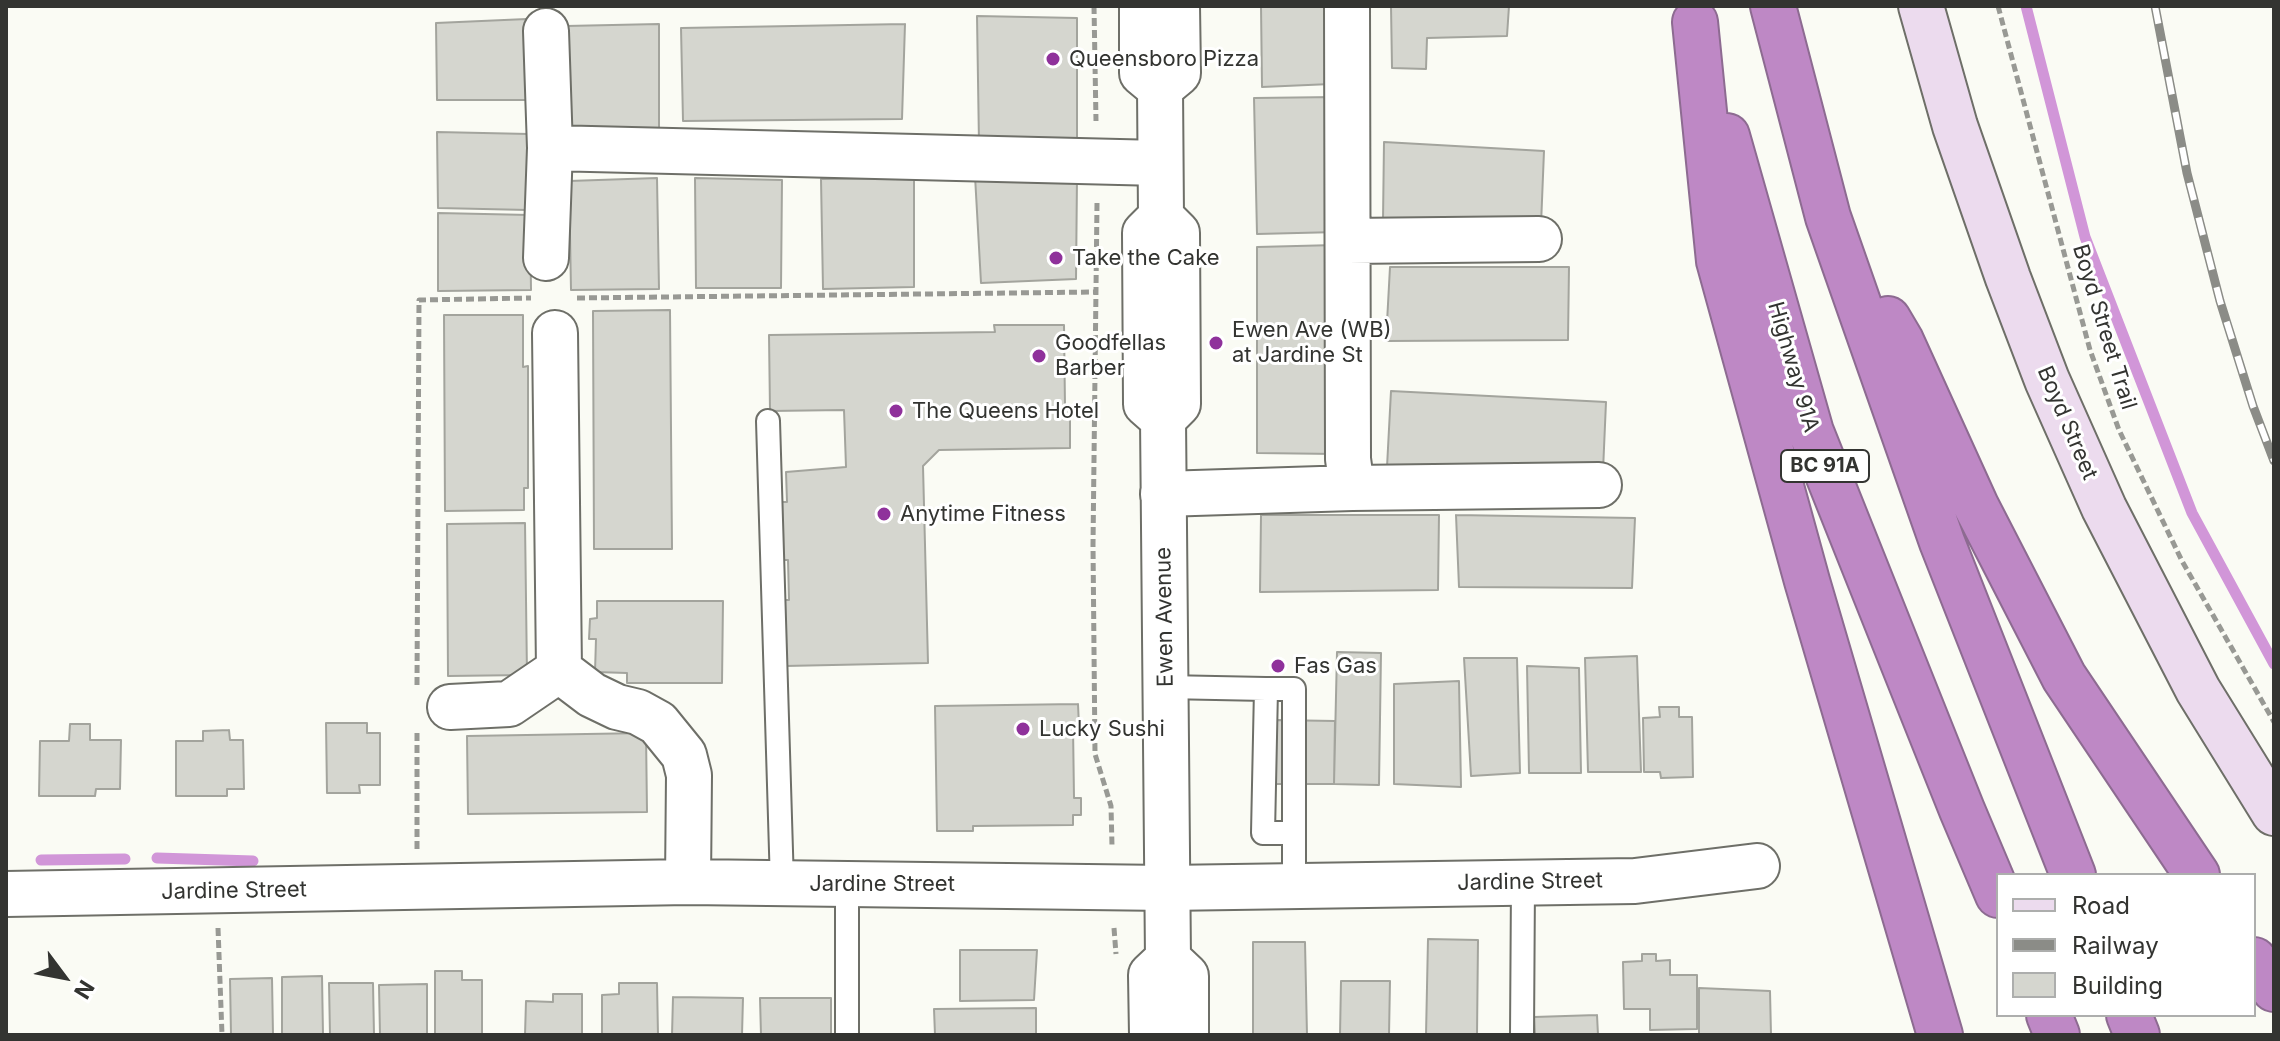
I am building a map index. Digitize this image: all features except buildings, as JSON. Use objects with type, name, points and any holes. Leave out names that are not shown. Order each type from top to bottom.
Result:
[{"type":"highway","points":[[1773,6],[1828,217],[1942,542],[2072,873]]},
{"type":"highway","points":[[1693,14],[1719,261],[1807,581],[1940,1035]]},
{"type":"highway","name":"Highway 91A","points":[[1693,14],[1811,432],[1996,890]]},
{"type":"highway","points":[[1828,217],[1901,341],[1976,506],[2064,677],[2196,873]]},
{"type":"highway","points":[[2256,963],[2274,989]]},
{"type":"main road","name":"Boyd Street","points":[[1921,6],[1955,126],[2008,278],[2054,394],[2104,508],[2198,690],[2274,813]]},
{"type":"street","name":"Ewen Avenue","points":[[1142,6],[1142,73],[1160,88]]},
{"type":"street","name":"Ewen Avenue","points":[[1160,88],[1178,73],[1177,6]]},
{"type":"street","points":[[1347,6],[1348,459],[1352,488]]},
{"type":"street","points":[[546,31],[550,148],[546,258]]},
{"type":"street","name":"Ewen Avenue","points":[[1160,88],[1161,217],[1145,233],[1146,404],[1163,419],[1168,959],[1186,976],[1186,1035]]},
{"type":"street","points":[[550,148],[1160,163]]},
{"type":"street","points":[[1348,241],[1539,239]]},
{"type":"street","points":[[555,333],[559,670]]},
{"type":"street","points":[[1163,494],[1599,485]]},
{"type":"street","points":[[450,707],[509,704],[559,670]]},
{"type":"street","points":[[559,670],[592,695],[658,723],[684,755],[689,775],[688,882]]},
{"type":"street","name":"Jardine Street","points":[[6,894],[688,882],[1167,888],[1635,881],[1757,866]]},
{"type":"street","name":"Ewen Avenue","points":[[1152,1035],[1151,975],[1168,959]]},
{"type":"lane","points":[[768,421],[782,884]]},
{"type":"lane","points":[[1165,687],[1294,689],[1294,886]]},
{"type":"lane","points":[[1266,689],[1263,833],[1294,833]]},
{"type":"lane","points":[[1522,1035],[1523,882]]},
{"type":"lane","points":[[847,883],[847,1035]]},
{"type":"path","points":[[1094,6],[1096,126]]},
{"type":"path","name":"Boyd Street Trail","points":[[1998,6],[2090,350],[2119,430],[2182,561],[2274,722]]},
{"type":"path","points":[[1097,203],[1093,536],[1095,754],[1111,806],[1113,852]]},
{"type":"path","points":[[217,891],[222,1035]]},
{"type":"waterway","points":[[2026,6],[2085,237],[2192,513],[2274,664]]},
{"type":"waterway","points":[[157,858],[253,861]]},
{"type":"waterway","points":[[41,860],[125,859]]},
{"type":"railway","points":[[2155,6],[2187,173],[2220,301],[2274,461]]},
{"type":"place","name":"Queensboro Pizza","points":[[1053,59]]},
{"type":"place","name":"Take the Cake","points":[[1056,258]]},
{"type":"place","name":"Ewen Ave (WB) at Jardine St","points":[[1216,343]]},
{"type":"place","name":"Goodfellas Barber","points":[[1039,356]]},
{"type":"place","name":"The Queens Hotel","points":[[896,411]]},
{"type":"place","name":"Anytime Fitness","points":[[884,514]]},
{"type":"place","name":"Fas Gas","points":[[1278,666]]},
{"type":"place","name":"Lucky Sushi","points":[[1023,729]]}]
